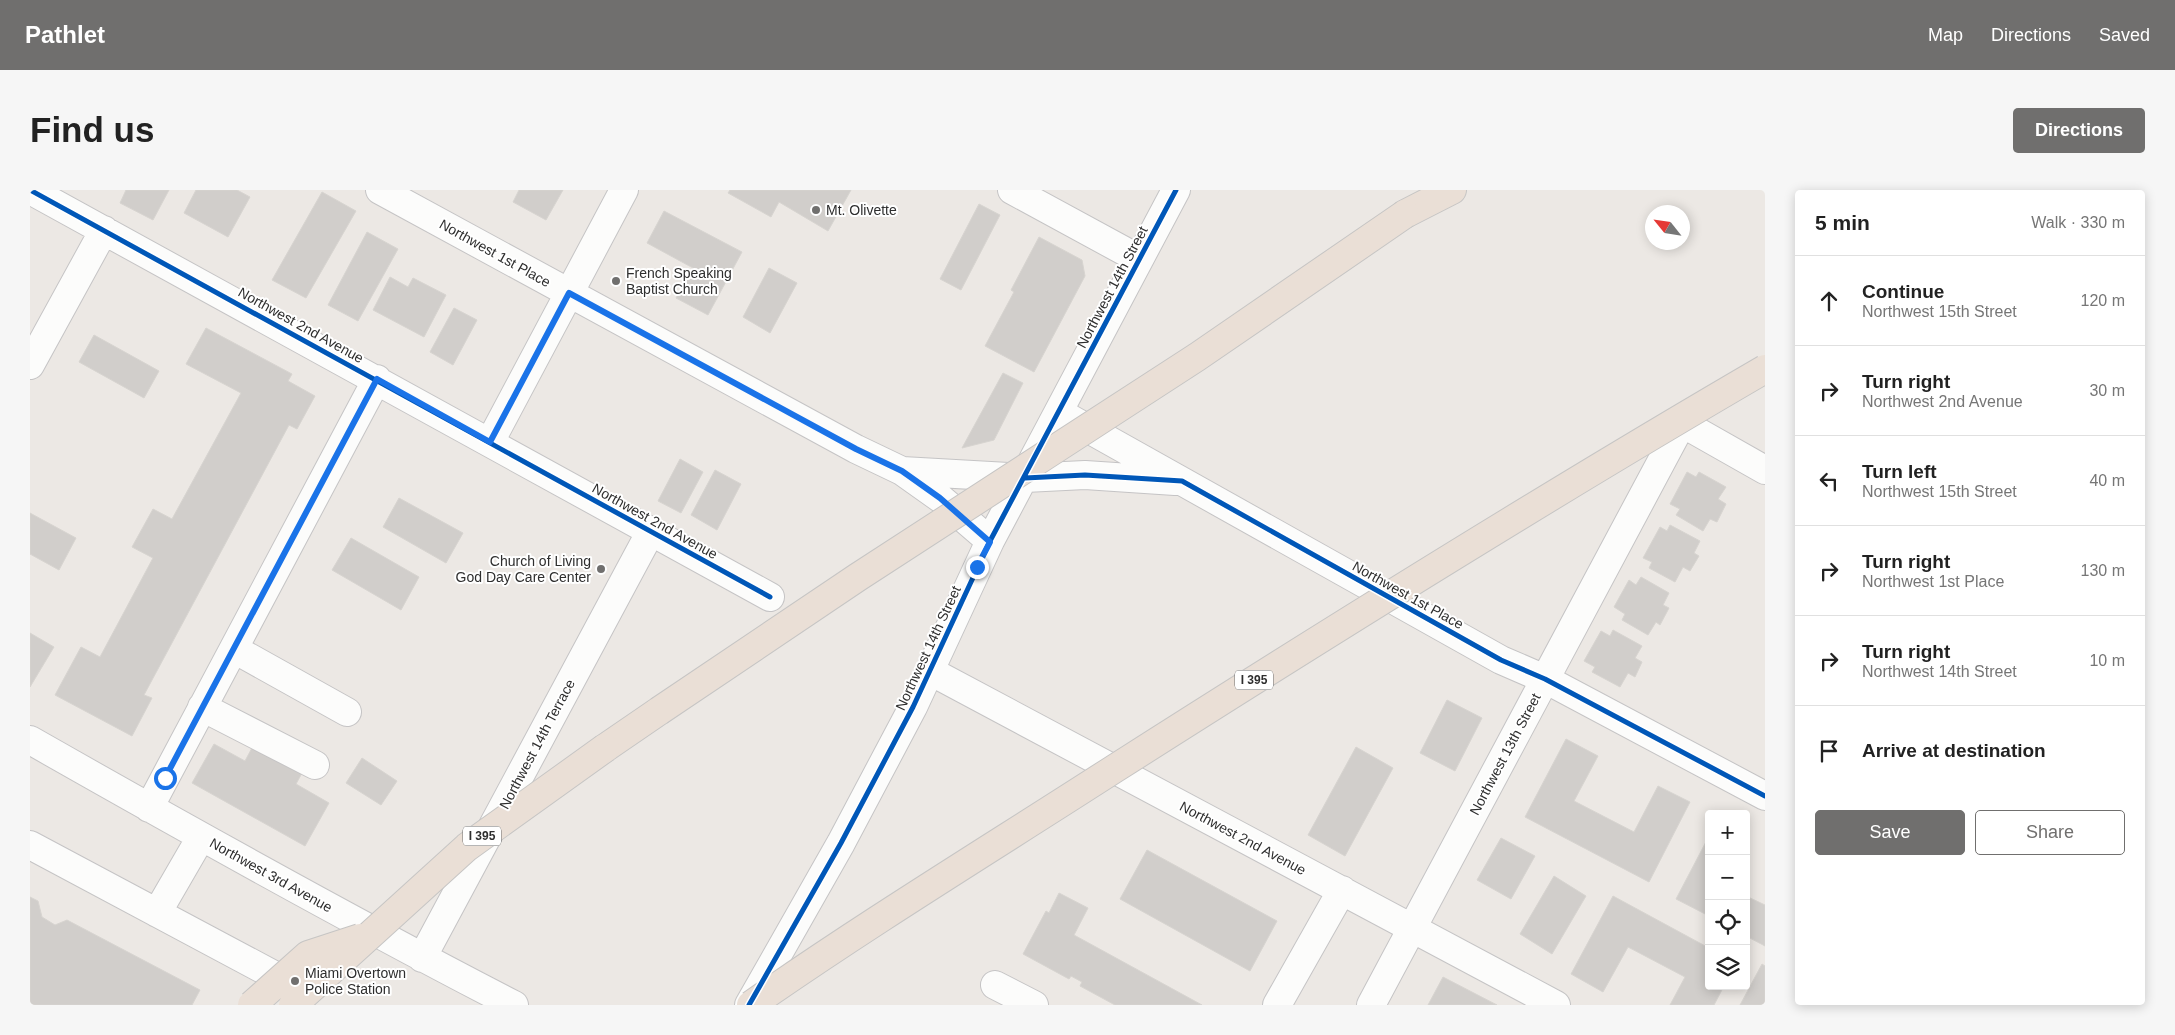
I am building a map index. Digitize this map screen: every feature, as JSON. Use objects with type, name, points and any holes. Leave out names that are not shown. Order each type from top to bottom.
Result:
[{"type":"highway","name":"I 395","points":[[297,1001],[378,937],[467,847],[605,748],[858,577],[1197,357],[1439,190]]},
{"type":"highway","points":[[1404,214],[1452,190]]},
{"type":"highway","name":"I 395","points":[[750,1005],[902,905],[1328,632],[1524,512],[1765,369]]},
{"type":"highway","points":[[252,1005],[308,955],[378,937]]},
{"type":"street","name":"Northwest 2nd Avenue","points":[[30,190],[64,198],[104,230],[770,597]]},
{"type":"street","name":"Northwest 1st Place","points":[[380,190],[856,449],[902,471],[940,498],[990,542]]},
{"type":"street","points":[[490,442],[624,190]]},
{"type":"street","points":[[1012,190],[1044,197],[1139,259]]},
{"type":"street","name":"Northwest 14th Street","points":[[750,1005],[841,843],[913,707],[990,542],[1026,478],[1176,190]]},
{"type":"street","points":[[30,365],[104,230]]},
{"type":"street","points":[[149,808],[377,379]]},
{"type":"street","points":[[1059,412],[1182,481]]},
{"type":"street","name":"Northwest 13th Street","points":[[1371,1005],[1682,424],[1765,470]]},
{"type":"street","name":"Northwest 1st Place","points":[[902,471],[1026,478],[1085,474],[1182,481],[1500,660],[1545,679],[1765,796]]},
{"type":"street","name":"Northwest 14th Terrace","points":[[422,958],[651,531]]},
{"type":"street","points":[[234,649],[347,712]]},
{"type":"street","name":"Northwest 2nd Avenue","points":[[930,672],[1556,1005]]},
{"type":"street","points":[[202,707],[315,765]]},
{"type":"street","name":"Northwest 3rd Avenue","points":[[30,740],[378,937],[514,1005]]},
{"type":"street","points":[[157,913],[201,837]]},
{"type":"street","points":[[30,845],[157,913],[297,1001]]},
{"type":"street","points":[[1277,1005],[1342,890]]},
{"type":"street","points":[[995,984],[1034,1005]]},
{"type":"building","points":[[126,190],[169,190],[153,220],[120,203]]},
{"type":"building","points":[[196,190],[237,190],[250,197],[228,237],[184,213]]},
{"type":"building","points":[[519,190],[563,190],[546,220],[513,202]]},
{"type":"building","name":"Mt. Olivette","points":[[730,190],[851,190],[828,231],[779,202],[771,217],[728,193]]},
{"type":"building","points":[[322,192],[356,211],[306,298],[272,280]]},
{"type":"building","points":[[979,204],[1000,215],[961,290],[940,279]]},
{"type":"building","points":[[664,211],[742,252],[708,315],[676,298],[693,268],[647,243]]},
{"type":"building","points":[[367,232],[398,249],[358,321],[328,305]]},
{"type":"building","points":[[1039,237],[1082,260],[1085,276],[1034,372],[985,346],[1014,292],[1011,290]]},
{"type":"building","points":[[769,268],[797,283],[770,333],[743,317]]},
{"type":"building","points":[[390,277],[408,287],[413,278],[446,295],[424,337],[373,310]]},
{"type":"building","points":[[454,308],[477,320],[453,365],[430,352]]},
{"type":"building","points":[[206,328],[292,374],[288,381],[315,396],[297,429],[289,425],[144,695],[152,698],[132,736],[55,695],[81,647],[100,657],[153,558],[132,547],[153,509],[172,519],[241,393],[186,364]]},
{"type":"building","points":[[94,335],[159,371],[144,398],[79,362]]},
{"type":"building","points":[[1003,373],[1023,383],[994,440],[962,448]]},
{"type":"building","points":[[680,459],[703,472],[681,513],[658,501]]},
{"type":"building","points":[[715,470],[741,484],[717,530],[691,515]]},
{"type":"building","points":[[1687,472],[1696,477],[1699,472],[1726,487],[1718,499],[1726,504],[1717,522],[1710,519],[1703,531],[1676,515],[1680,509],[1670,504]]},
{"type":"building","points":[[399,498],[463,533],[446,563],[383,527]]},
{"type":"building","points":[[30,513],[76,538],[59,570],[30,554]]},
{"type":"building","points":[[1670,525],[1700,541],[1694,553],[1699,556],[1690,571],[1683,567],[1675,582],[1649,568],[1652,562],[1643,558],[1660,527],[1667,531]]},
{"type":"building","points":[[351,538],[419,577],[401,610],[332,570]]},
{"type":"building","points":[[1641,577],[1669,593],[1663,605],[1669,608],[1660,625],[1656,622],[1648,635],[1622,620],[1625,614],[1614,607],[1629,580],[1636,585]]},
{"type":"building","points":[[1613,630],[1642,646],[1635,658],[1642,662],[1635,677],[1628,673],[1620,687],[1592,672],[1595,667],[1584,661],[1601,631],[1610,636]]},
{"type":"building","points":[[30,633],[54,647],[30,687]]},
{"type":"building","points":[[1447,700],[1482,718],[1455,771],[1420,753]]},
{"type":"building","points":[[1566,739],[1598,756],[1574,801],[1634,832],[1658,786],[1690,802],[1649,882],[1525,817]]},
{"type":"building","points":[[214,744],[245,761],[253,746],[302,773],[296,784],[329,803],[305,846],[192,783]]},
{"type":"building","points":[[1356,747],[1393,768],[1345,856],[1308,835]]},
{"type":"building","points":[[362,758],[397,781],[381,805],[346,783]]},
{"type":"building","points":[[1501,838],[1535,856],[1511,899],[1477,880]]},
{"type":"building","points":[[1705,844],[1705,914],[1676,899]]},
{"type":"building","points":[[1147,850],[1277,921],[1250,971],[1120,899]]},
{"type":"building","points":[[1554,876],[1586,896],[1552,954],[1520,934]]},
{"type":"building","points":[[1059,893],[1088,908],[1074,935],[1202,1005],[1115,1005],[1080,986],[1082,982],[1071,976],[1069,979],[1023,954],[1046,911],[1049,913]]},
{"type":"building","points":[[1613,896],[1705,946],[1705,990],[1722,990],[1714,1005],[1670,1005],[1685,977],[1628,947],[1603,992],[1571,974]]},
{"type":"building","points":[[30,897],[38,901],[42,917],[55,925],[67,920],[200,990],[192,1005],[30,1005]]},
{"type":"building","points":[[1750,898],[1765,905],[1765,946],[1750,938]]},
{"type":"building","points":[[1762,964],[1765,966],[1765,1005],[1740,1005],[1748,990],[1750,990],[1750,986]]},
{"type":"building","points":[[1443,977],[1497,1005],[1428,1005]]},
{"type":"cycle path","points":[[30,190],[770,597]]},
{"type":"cycle path","points":[[749,1005],[841,843],[913,707],[990,541],[1176,190]]},
{"type":"cycle path","points":[[1025,478],[1085,475],[1182,481],[1501,660],[1545,679],[1765,796]]},
{"type":"place","name":"Mt. Olivette","points":[[816,210]]},
{"type":"place","name":"French Speaking Baptist Church","points":[[616,281]]},
{"type":"place","name":"Church of Living God Day Care Center","points":[[601,569]]},
{"type":"place","name":"Miami Overtown Police Station","points":[[295,981]]},
{"type":"route","points":[[165,778],[377,379],[490,442],[569,293],[856,449],[902,471],[960,514],[990,542],[977,567]]}]
